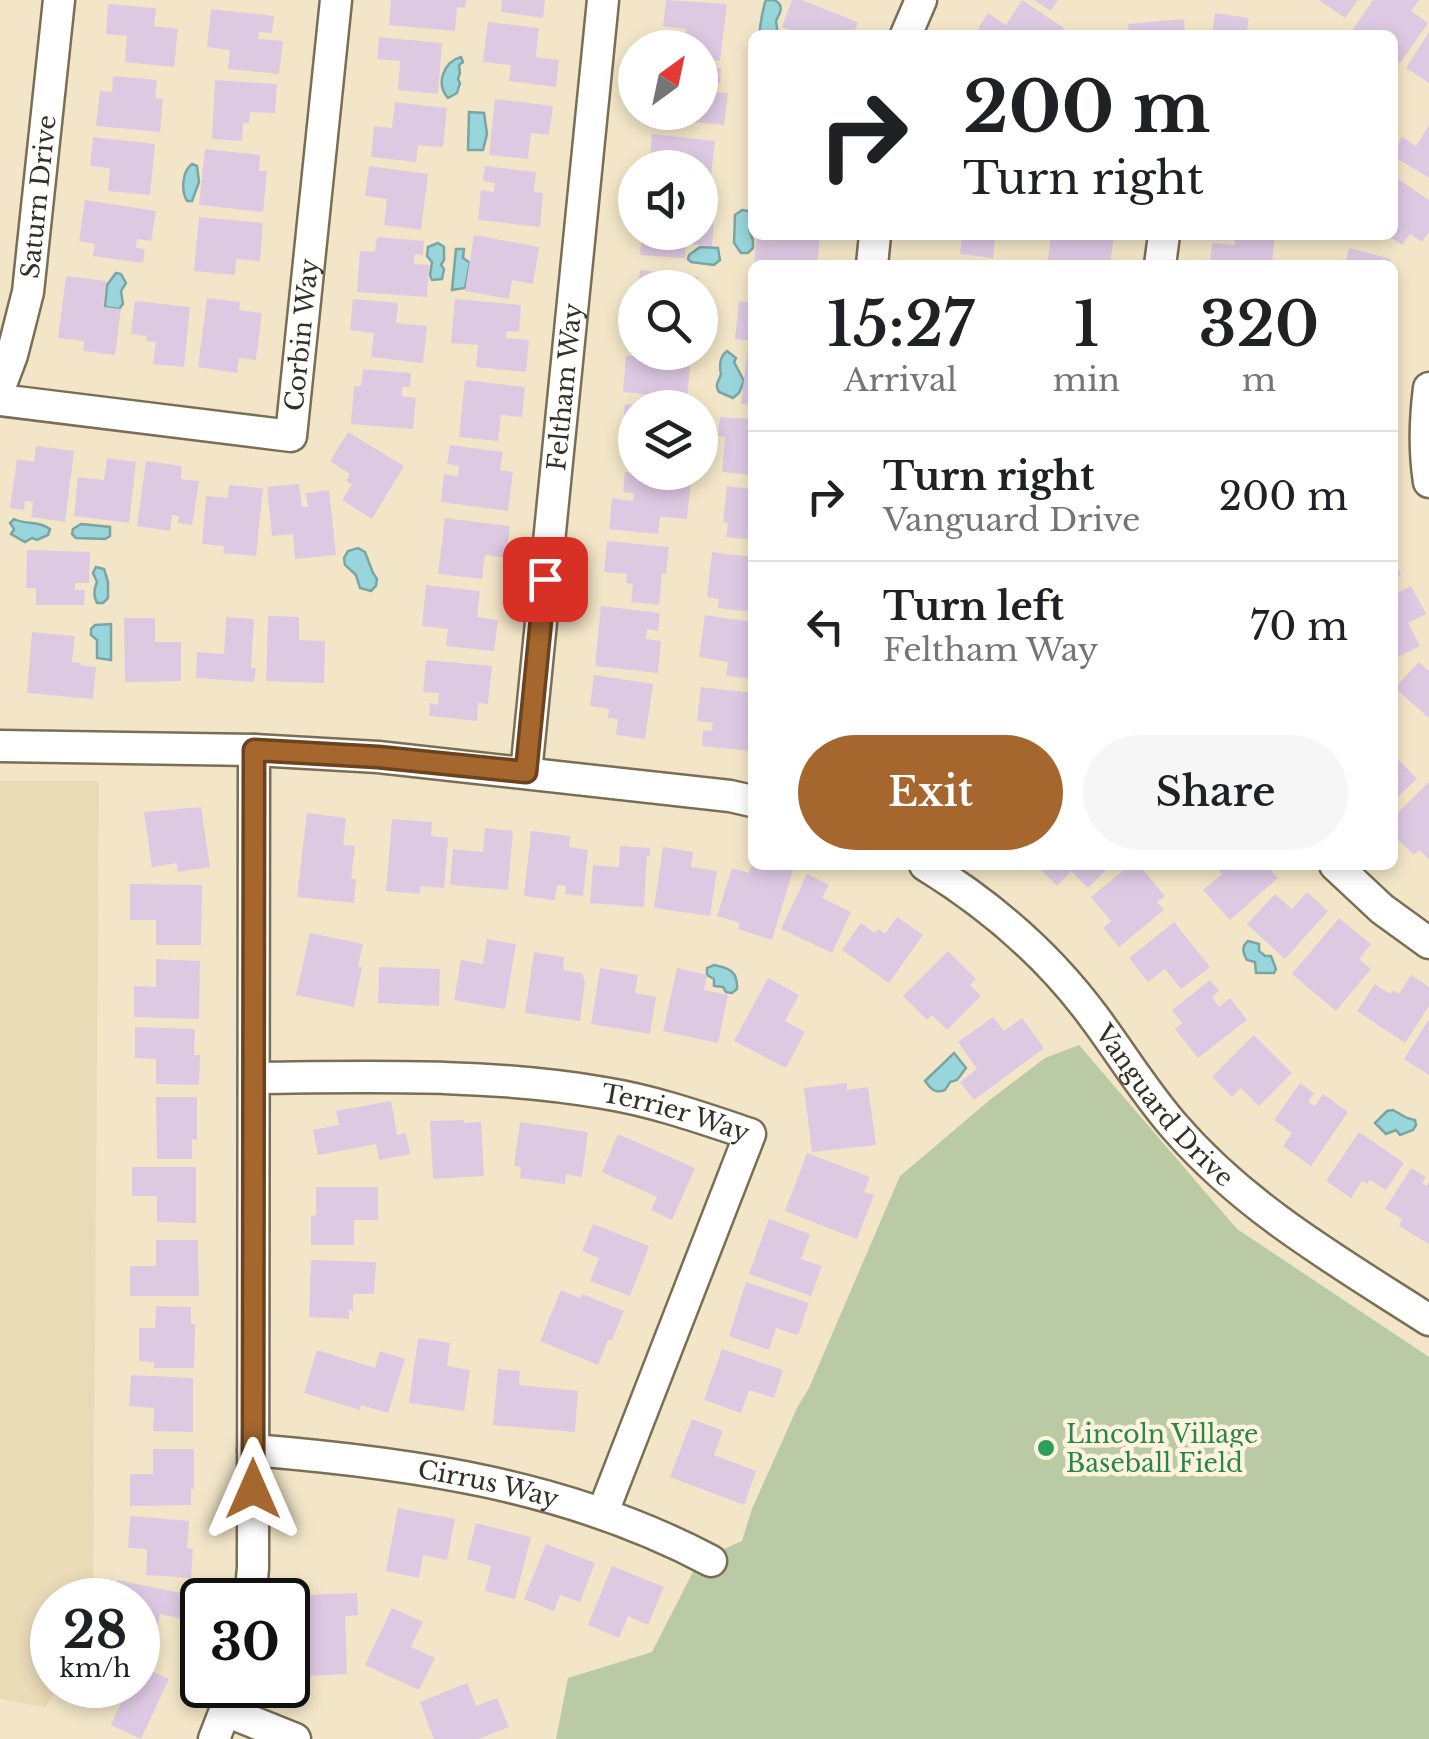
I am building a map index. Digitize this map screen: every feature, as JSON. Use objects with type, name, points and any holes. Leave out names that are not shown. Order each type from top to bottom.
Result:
[{"type":"street","name":"Saturn Drive","points":[[0,388],[28,292],[59,0]]},
{"type":"street","name":"Corbin Way","points":[[0,400],[291,436],[336,0]]},
{"type":"street","name":"Feltham Way","points":[[526,772],[603,0]]},
{"type":"street","points":[[908,30],[921,0]]},
{"type":"street","points":[[1429,388],[1425,418],[1429,482]]},
{"type":"street","points":[[0,746],[254,750],[378,757],[748,800]]},
{"type":"street","points":[[250,1578],[254,750]]},
{"type":"street","name":"Vanguard Drive","points":[[933,870],[986,905],[1070,986],[1157,1105],[1216,1170],[1280,1223],[1429,1320]]},
{"type":"street","points":[[1340,870],[1382,909],[1429,942]]},
{"type":"street","name":"Terrier Way","points":[[254,1078],[401,1077],[534,1084],[640,1100],[750,1134],[603,1512]]},
{"type":"street","name":"Cirrus Way","points":[[253,1450],[387,1463],[540,1493],[634,1523],[711,1560]]},
{"type":"street","points":[[225,1712],[295,1739]]},
{"type":"shaded area","points":[[0,781],[99,781],[93,1578],[30,1578],[30,1704],[0,1699]]},
{"type":"green space","points":[[1079,1045],[1237,1229],[1429,1357],[1429,1739],[556,1739],[568,1678],[652,1652],[699,1560],[742,1541],[752,1509],[900,1176],[1045,1058]]},
{"type":"water","points":[[766,0],[778,2],[781,7],[777,30],[760,30]]},
{"type":"water","points":[[461,57],[457,93],[448,98],[442,86],[443,74],[450,63]]},
{"type":"water","points":[[469,112],[484,113],[487,134],[483,150],[468,150]]},
{"type":"water","points":[[192,164],[197,166],[199,182],[192,201],[187,201],[183,181]]},
{"type":"water","points":[[748,211],[748,240],[753,240],[753,248],[748,253],[741,253],[734,243],[735,215]]},
{"type":"water","points":[[438,243],[444,247],[444,269],[442,279],[432,280],[428,247]]},
{"type":"water","points":[[718,248],[720,260],[714,265],[691,262],[689,255],[696,250]]},
{"type":"water","points":[[456,249],[464,249],[463,258],[470,263],[465,288],[452,290]]},
{"type":"water","points":[[116,273],[126,283],[119,309],[105,307],[107,285]]},
{"type":"water","points":[[727,351],[736,358],[734,362],[744,381],[733,398],[717,387],[721,361]]},
{"type":"water","points":[[14,519],[45,526],[50,529],[48,535],[25,542],[11,534],[14,529],[10,523]]},
{"type":"water","points":[[81,524],[110,527],[110,536],[76,538],[73,529]]},
{"type":"water","points":[[358,548],[365,552],[377,579],[371,591],[360,588],[356,575],[345,565],[348,551]]},
{"type":"water","points":[[96,567],[104,569],[108,582],[108,598],[103,603],[97,603],[95,597]]},
{"type":"water","points":[[111,624],[111,660],[97,658],[97,640],[91,629]]},
{"type":"water","points":[[1248,941],[1259,944],[1259,951],[1271,956],[1274,973],[1256,973],[1255,962],[1247,960],[1244,952]]},
{"type":"water","points":[[714,965],[729,969],[734,975],[737,989],[732,993],[714,986],[707,968]]},
{"type":"water","points":[[954,1053],[966,1068],[945,1090],[934,1090],[925,1081]]},
{"type":"water","points":[[1393,1110],[1415,1120],[1413,1130],[1400,1135],[1396,1130],[1386,1134],[1375,1123]]},
{"type":"building","points":[[391,0],[466,0],[465,8],[457,7],[455,31],[389,25]]},
{"type":"building","points":[[502,0],[545,0],[543,18],[501,12]]},
{"type":"building","points":[[666,0],[727,4],[720,61],[718,30],[663,26]]},
{"type":"building","points":[[792,0],[858,22],[855,30],[782,27]]},
{"type":"building","points":[[1022,0],[1064,28],[977,30],[988,13],[1006,25]]},
{"type":"building","points":[[1034,0],[1058,0],[1051,11]]},
{"type":"building","points":[[1319,0],[1358,0],[1345,18]]},
{"type":"building","points":[[1373,0],[1419,0],[1411,11],[1428,23],[1400,63],[1398,30],[1352,30]]},
{"type":"building","points":[[108,4],[156,8],[154,26],[178,29],[174,67],[125,62],[127,36],[106,34]]},
{"type":"building","points":[[211,9],[274,16],[272,33],[259,32],[258,39],[283,41],[279,74],[228,69],[230,50],[207,47]]},
{"type":"building","points":[[1215,13],[1249,18],[1247,30],[1213,30]]},
{"type":"building","points":[[1184,19],[1185,30],[1129,30],[1128,24]]},
{"type":"building","points":[[488,22],[539,28],[536,57],[559,60],[556,87],[509,81],[511,65],[483,62]]},
{"type":"building","points":[[1429,32],[1429,83],[1406,68]]},
{"type":"building","points":[[379,37],[442,43],[438,94],[398,90],[400,61],[377,59]]},
{"type":"building","points":[[113,76],[157,80],[155,98],[163,99],[160,132],[96,126],[100,91],[112,92]]},
{"type":"building","points":[[215,80],[277,84],[275,113],[250,112],[249,123],[243,123],[242,141],[212,139]]},
{"type":"building","points":[[718,92],[728,93],[724,125],[718,124]]},
{"type":"building","points":[[495,99],[553,106],[549,135],[531,133],[528,159],[489,155]]},
{"type":"building","points":[[395,102],[447,108],[443,147],[418,145],[416,162],[371,157],[374,126],[392,128]]},
{"type":"building","points":[[1429,125],[1429,178],[1398,159],[1402,137],[1416,146]]},
{"type":"building","points":[[652,134],[715,141],[714,150],[651,150]]},
{"type":"building","points":[[93,137],[155,144],[150,195],[108,191],[110,168],[90,166]]},
{"type":"building","points":[[205,149],[260,155],[259,171],[267,171],[263,212],[199,205]]},
{"type":"building","points":[[369,166],[428,174],[421,230],[384,225],[387,199],[365,196]]},
{"type":"building","points":[[485,166],[536,172],[534,192],[543,193],[540,227],[478,220],[481,190],[494,192],[495,183],[483,181]]},
{"type":"building","points":[[1398,179],[1429,200],[1429,232],[1422,242],[1410,234],[1402,245],[1394,240],[1398,240]]},
{"type":"building","points":[[85,200],[156,211],[151,241],[137,239],[136,248],[145,249],[143,263],[93,256],[95,244],[79,241]]},
{"type":"building","points":[[199,217],[263,223],[260,261],[236,259],[235,275],[194,271]]},
{"type":"building","points":[[474,235],[539,247],[533,284],[512,280],[509,299],[465,291]]},
{"type":"building","points":[[377,237],[424,241],[423,255],[415,254],[414,264],[429,265],[427,297],[357,292],[360,251],[375,252]]},
{"type":"building","points":[[756,240],[820,240],[818,260],[754,260]]},
{"type":"building","points":[[961,240],[995,240],[993,258],[960,254]]},
{"type":"building","points":[[1050,240],[1113,240],[1111,260],[1048,260]]},
{"type":"building","points":[[1235,240],[1274,240],[1272,260],[1210,260],[1212,243],[1235,245]]},
{"type":"building","points":[[1349,248],[1391,259],[1391,260],[1346,260]]},
{"type":"building","points":[[640,250],[686,250],[685,258],[640,255]]},
{"type":"building","points":[[66,276],[106,281],[103,307],[121,309],[115,355],[83,351],[84,341],[58,338]]},
{"type":"building","points":[[207,298],[240,302],[239,310],[262,313],[256,360],[239,358],[237,373],[198,367]]},
{"type":"building","points":[[353,299],[398,303],[396,323],[427,326],[423,363],[371,357],[374,333],[350,330]]},
{"type":"building","points":[[455,299],[521,305],[519,332],[507,331],[506,338],[529,340],[526,372],[476,367],[478,345],[451,343]]},
{"type":"building","points":[[135,301],[190,307],[184,367],[153,364],[156,342],[131,334]]},
{"type":"building","points":[[739,301],[748,302],[748,341],[735,339]]},
{"type":"building","points":[[748,346],[748,405],[741,404]]},
{"type":"building","points":[[363,369],[411,373],[410,387],[402,387],[402,396],[416,398],[413,429],[351,424],[354,386],[361,386]]},
{"type":"building","points":[[625,370],[690,370],[688,390],[623,390]]},
{"type":"building","points":[[465,380],[525,387],[522,417],[501,415],[498,441],[459,437]]},
{"type":"building","points":[[720,417],[748,419],[748,475],[722,472],[725,437],[718,436]]},
{"type":"building","points":[[348,432],[404,466],[372,519],[342,500],[352,484],[346,481],[350,474],[330,461]]},
{"type":"building","points":[[450,445],[503,452],[500,470],[513,472],[508,511],[441,502],[444,474],[458,476],[459,466],[447,464]]},
{"type":"building","points":[[36,446],[74,451],[65,522],[31,517],[33,502],[25,501],[24,510],[10,508],[17,459],[34,462]]},
{"type":"building","points":[[107,458],[136,462],[129,523],[74,516],[78,477],[104,480]]},
{"type":"building","points":[[146,461],[182,466],[181,479],[199,481],[192,525],[178,523],[179,516],[172,515],[170,531],[137,526]]},
{"type":"building","points":[[299,484],[302,507],[308,507],[306,493],[329,490],[336,555],[295,559],[293,534],[272,536],[267,487]]},
{"type":"building","points":[[229,485],[263,488],[256,556],[223,553],[224,546],[202,544],[206,496],[228,498]]},
{"type":"building","points":[[727,486],[748,489],[748,540],[726,537],[728,523],[723,522]]},
{"type":"building","points":[[690,490],[687,519],[660,517],[658,534],[609,529],[612,498],[633,501],[634,493],[623,492]]},
{"type":"building","points":[[445,518],[510,526],[506,558],[485,555],[482,579],[438,574]]},
{"type":"building","points":[[607,541],[669,547],[659,605],[631,602],[633,584],[626,583],[627,574],[604,572]]},
{"type":"building","points":[[27,550],[90,552],[89,583],[75,583],[75,590],[85,590],[84,605],[36,605],[36,588],[26,588]]},
{"type":"building","points":[[712,552],[748,556],[748,612],[718,608],[719,599],[707,597]]},
{"type":"building","points":[[426,585],[480,591],[477,617],[498,620],[494,651],[446,646],[448,629],[422,626]]},
{"type":"building","points":[[1411,586],[1426,614],[1408,623],[1420,646],[1398,657],[1398,593]]},
{"type":"building","points":[[601,606],[660,613],[658,631],[647,629],[646,639],[661,641],[658,673],[595,666]]},
{"type":"building","points":[[705,615],[748,621],[748,679],[726,676],[728,662],[699,657]]},
{"type":"building","points":[[268,616],[299,617],[299,640],[325,641],[324,683],[266,681]]},
{"type":"building","points":[[226,617],[254,619],[254,682],[196,678],[197,652],[224,654]]},
{"type":"building","points":[[124,618],[155,618],[155,642],[181,642],[181,681],[125,682]]},
{"type":"building","points":[[32,632],[75,636],[72,662],[96,667],[93,699],[27,693]]},
{"type":"building","points":[[426,660],[492,666],[488,704],[478,703],[477,721],[429,716],[430,703],[438,705],[439,693],[423,692]]},
{"type":"building","points":[[1419,662],[1429,671],[1429,718],[1398,691],[1398,685]]},
{"type":"building","points":[[594,675],[653,684],[645,739],[616,735],[618,719],[608,718],[609,709],[590,706]]},
{"type":"building","points":[[701,687],[748,693],[748,751],[702,746],[703,730],[712,731],[713,723],[697,721]]},
{"type":"building","points":[[1398,759],[1417,779],[1398,796]]},
{"type":"building","points":[[1429,782],[1429,859],[1419,850],[1414,855],[1398,840],[1398,812]]},
{"type":"building","points":[[201,807],[210,867],[178,872],[177,863],[152,867],[144,812]]},
{"type":"building","points":[[307,813],[346,818],[343,845],[355,846],[351,879],[356,879],[354,903],[297,897]]},
{"type":"building","points":[[392,819],[432,822],[431,836],[448,838],[444,888],[420,886],[420,894],[386,891]]},
{"type":"building","points":[[485,828],[513,831],[508,890],[450,885],[453,849],[483,852]]},
{"type":"building","points":[[531,831],[570,836],[569,847],[588,850],[583,896],[565,894],[566,886],[557,885],[555,900],[524,896]]},
{"type":"building","points":[[620,846],[650,848],[644,907],[590,903],[593,865],[619,867]]},
{"type":"building","points":[[663,847],[693,852],[691,867],[717,871],[710,916],[654,908]]},
{"type":"building","points":[[732,868],[749,873],[793,870],[772,940],[738,929],[740,923],[717,916]]},
{"type":"building","points":[[1041,870],[1106,870],[1088,888],[1071,871],[1057,886]]},
{"type":"building","points":[[1124,870],[1143,870],[1165,896],[1157,902],[1164,910],[1119,947],[1103,928],[1111,921],[1091,897]]},
{"type":"building","points":[[1219,870],[1271,870],[1278,878],[1230,920],[1203,890],[1222,874]]},
{"type":"building","points":[[807,874],[829,885],[822,898],[851,912],[832,953],[781,929]]},
{"type":"building","points":[[130,884],[202,885],[201,945],[156,945],[156,920],[130,920]]},
{"type":"building","points":[[1307,892],[1328,911],[1285,959],[1247,924],[1275,894],[1292,909]]},
{"type":"building","points":[[897,917],[923,935],[889,983],[842,950],[861,923],[875,933],[878,929],[885,934]]},
{"type":"building","points":[[1339,918],[1371,944],[1359,959],[1371,969],[1336,1011],[1292,974]]},
{"type":"building","points":[[1174,922],[1210,967],[1181,989],[1165,969],[1148,982],[1129,958]]},
{"type":"building","points":[[310,933],[363,944],[354,1007],[296,995]]},
{"type":"building","points":[[487,939],[516,944],[505,1009],[454,1000],[461,960],[483,964]]},
{"type":"building","points":[[948,951],[976,979],[970,985],[981,996],[947,1030],[932,1015],[927,1020],[903,996]]},
{"type":"building","points":[[534,952],[564,957],[563,970],[582,973],[585,982],[580,1021],[525,1013]]},
{"type":"building","points":[[156,959],[200,961],[199,1019],[134,1017],[134,986],[156,987]]},
{"type":"building","points":[[379,967],[440,969],[439,1006],[378,1003]]},
{"type":"building","points":[[600,968],[638,975],[635,993],[656,997],[650,1034],[591,1024]]},
{"type":"building","points":[[677,968],[707,975],[704,990],[728,995],[718,1043],[663,1031]]},
{"type":"building","points":[[1411,975],[1429,987],[1429,1006],[1405,1043],[1357,1011],[1375,984],[1390,994],[1393,990],[1399,994]]},
{"type":"building","points":[[768,978],[799,995],[785,1021],[805,1032],[786,1068],[734,1041]]},
{"type":"building","points":[[1210,980],[1219,991],[1212,997],[1219,1007],[1230,998],[1247,1020],[1198,1058],[1175,1029],[1182,1023],[1172,1010]]},
{"type":"building","points":[[993,1017],[1004,1031],[1022,1018],[1044,1048],[974,1100],[960,1082],[977,1069],[958,1042]]},
{"type":"building","points":[[1429,1019],[1429,1075],[1404,1059]]},
{"type":"building","points":[[135,1027],[195,1029],[194,1055],[200,1055],[199,1085],[156,1084],[156,1059],[135,1058]]},
{"type":"building","points":[[1254,1035],[1292,1073],[1259,1106],[1241,1088],[1232,1097],[1212,1077]]},
{"type":"building","points":[[847,1083],[847,1090],[868,1087],[876,1145],[812,1152],[804,1088]]},
{"type":"building","points":[[1300,1083],[1314,1093],[1308,1102],[1315,1106],[1323,1094],[1348,1112],[1311,1166],[1283,1146],[1292,1133],[1274,1120]]},
{"type":"building","points":[[156,1097],[197,1097],[197,1140],[192,1139],[192,1159],[157,1159]]},
{"type":"building","points":[[391,1101],[397,1135],[406,1133],[410,1154],[379,1160],[376,1144],[318,1155],[313,1130],[339,1125],[336,1111]]},
{"type":"building","points":[[430,1121],[481,1122],[484,1176],[433,1179]]},
{"type":"building","points":[[520,1122],[588,1132],[582,1177],[566,1174],[565,1184],[520,1178],[521,1167],[514,1166]]},
{"type":"building","points":[[1359,1132],[1404,1163],[1386,1190],[1370,1180],[1367,1184],[1362,1181],[1351,1198],[1326,1181]]},
{"type":"building","points":[[618,1134],[695,1168],[672,1220],[651,1210],[657,1197],[602,1172]]},
{"type":"building","points":[[807,1153],[870,1177],[864,1192],[874,1195],[857,1239],[785,1211]]},
{"type":"building","points":[[132,1167],[196,1167],[196,1223],[157,1222],[157,1196],[132,1196]]},
{"type":"building","points":[[1411,1168],[1426,1177],[1422,1183],[1426,1186],[1429,1182],[1429,1244],[1399,1226],[1402,1219],[1385,1209]]},
{"type":"building","points":[[316,1187],[378,1187],[378,1220],[354,1220],[354,1245],[311,1245]]},
{"type":"building","points":[[769,1219],[810,1234],[801,1259],[822,1266],[811,1296],[749,1274]]},
{"type":"building","points":[[593,1224],[649,1246],[630,1296],[590,1281],[599,1258],[582,1251]]},
{"type":"building","points":[[156,1240],[198,1240],[199,1296],[130,1296],[130,1266],[156,1266]]},
{"type":"building","points":[[311,1260],[376,1262],[374,1294],[353,1294],[349,1319],[309,1317]]},
{"type":"building","points":[[746,1282],[809,1303],[798,1335],[776,1328],[769,1350],[729,1336]]},
{"type":"building","points":[[561,1290],[624,1311],[598,1365],[540,1341]]},
{"type":"building","points":[[156,1306],[191,1307],[191,1324],[195,1324],[194,1368],[154,1368],[154,1362],[139,1361],[139,1328],[155,1328]]},
{"type":"building","points":[[418,1338],[450,1343],[447,1366],[470,1370],[464,1411],[409,1403]]},
{"type":"building","points":[[722,1349],[783,1370],[774,1398],[749,1390],[741,1413],[704,1400]]},
{"type":"building","points":[[317,1350],[375,1368],[380,1351],[405,1359],[388,1413],[361,1405],[360,1410],[304,1393]]},
{"type":"building","points":[[498,1369],[520,1371],[519,1385],[578,1391],[575,1432],[493,1425]]},
{"type":"building","points":[[131,1375],[193,1378],[193,1432],[153,1431],[154,1408],[129,1406]]},
{"type":"building","points":[[692,1419],[723,1431],[714,1455],[756,1471],[744,1505],[670,1477]]},
{"type":"building","points":[[153,1449],[194,1449],[191,1505],[130,1506],[130,1474],[153,1474]]},
{"type":"building","points":[[398,1508],[455,1519],[447,1560],[423,1555],[419,1578],[386,1571]]},
{"type":"building","points":[[130,1516],[189,1521],[187,1548],[193,1549],[191,1578],[146,1575],[147,1549],[128,1548]]},
{"type":"building","points":[[476,1523],[531,1537],[515,1599],[485,1591],[491,1566],[467,1559]]},
{"type":"building","points":[[546,1544],[595,1563],[580,1602],[560,1595],[554,1611],[524,1599]]},
{"type":"building","points":[[612,1566],[664,1587],[648,1625],[628,1616],[619,1638],[588,1625]]},
{"type":"building","points":[[160,1589],[180,1593],[180,1618],[160,1614]]},
{"type":"building","points":[[357,1593],[358,1615],[345,1616],[347,1674],[310,1676],[310,1595]]},
{"type":"building","points":[[392,1608],[423,1622],[411,1647],[435,1658],[419,1690],[365,1665]]},
{"type":"building","points":[[160,1675],[169,1679],[160,1698]]},
{"type":"building","points":[[467,1683],[476,1706],[497,1698],[509,1727],[478,1739],[434,1739],[420,1702]]},
{"type":"building","points":[[119,1708],[155,1708],[141,1739],[111,1725]]},
{"type":"place","name":"Lincoln Village Baseball Field","points":[[1046,1448]]},
{"type":"route","points":[[253,1489],[254,750],[378,757],[526,772],[545,579]]}]
